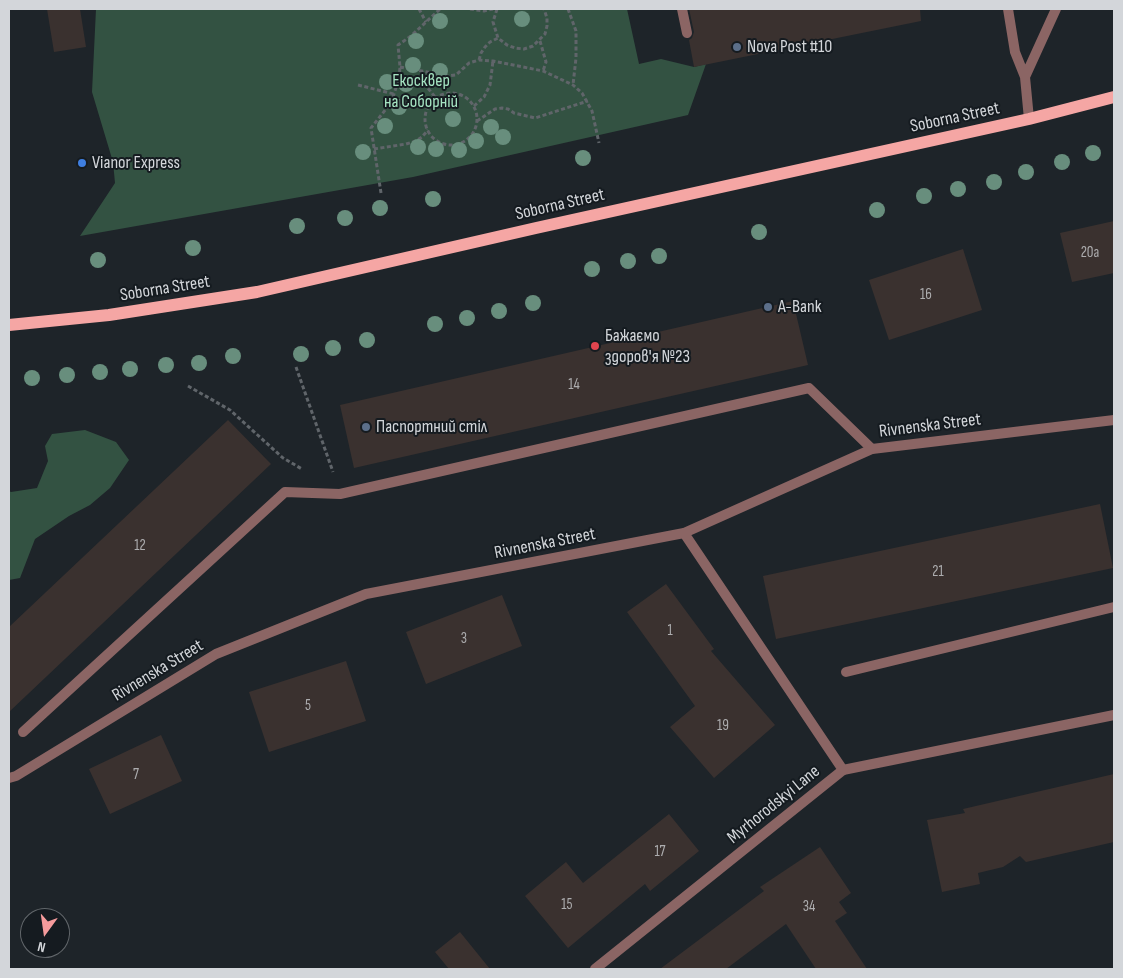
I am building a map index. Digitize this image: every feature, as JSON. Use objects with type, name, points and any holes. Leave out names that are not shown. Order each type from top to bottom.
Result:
[{"type":"main road","name":"Soborna Street","points":[[9,325],[109,315],[258,292],[526,230],[1029,119],[1114,97]]},
{"type":"street","points":[[682,9],[687,33]]},
{"type":"street","points":[[1008,9],[1015,52],[1025,77],[1029,119]]},
{"type":"street","points":[[1025,77],[1058,9]]},
{"type":"street","points":[[23,732],[284,492],[340,494],[809,388],[872,449]]},
{"type":"street","name":"Rivnenska Street","points":[[9,778],[16,776],[216,654],[366,594],[684,533],[872,449],[1114,420]]},
{"type":"street","name":"Myrhorodskyi Lane","points":[[595,969],[843,770],[684,533]]},
{"type":"street","points":[[846,672],[1114,607]]},
{"type":"street","points":[[843,770],[1114,715]]},
{"type":"path","points":[[419,9],[426,22]]},
{"type":"path","points":[[381,193],[371,128],[390,104],[394,94],[400,68],[398,45],[411,36],[440,9]]},
{"type":"path","points":[[470,9],[484,11],[493,9]]},
{"type":"path","points":[[497,9],[493,22],[498,38],[515,48],[533,46],[540,41],[545,34],[547,26],[544,9]]},
{"type":"path","points":[[568,9],[576,31],[573,85]]},
{"type":"path","points":[[479,60],[485,47],[498,38]]},
{"type":"path","points":[[540,41],[546,62],[543,71]]},
{"type":"path","points":[[400,68],[448,76],[456,75],[469,63],[479,60],[493,60],[543,71],[573,85],[588,102],[592,111],[598,143]]},
{"type":"path","points":[[474,106],[484,97],[490,85],[493,60]]},
{"type":"path","points":[[422,71],[422,81],[436,98]]},
{"type":"path","points":[[358,85],[394,94]]},
{"type":"path","points":[[452,93],[461,95],[474,106],[477,113],[476,129],[465,141],[457,145],[440,143],[428,130],[425,121],[426,113],[436,98],[452,93]]},
{"type":"path","points":[[477,122],[495,109],[508,109],[514,114],[535,118],[588,102]]},
{"type":"path","points":[[374,149],[416,141],[428,130]]},
{"type":"path","points":[[296,367],[340,494]]},
{"type":"path","points":[[188,386],[230,410],[283,458],[307,473]]},
{"type":"green space","name":"Екосквер на Соборній","points":[[96,9],[627,9],[639,64],[661,59],[694,67],[706,64],[688,115],[413,177],[80,236],[115,183],[113,162],[92,92]]},
{"type":"green space","points":[[85,430],[116,442],[129,460],[110,488],[90,505],[69,516],[35,539],[20,578],[9,580],[9,491],[37,488],[48,461],[45,446],[52,434]]},
{"type":"building","points":[[47,9],[80,9],[86,47],[54,52]]},
{"type":"building","points":[[689,9],[920,9],[921,21],[694,67],[689,40],[694,32]]},
{"type":"building","points":[[1114,221],[1114,273],[1072,282],[1060,233]]},
{"type":"building","points":[[963,249],[982,310],[889,340],[869,280]]},
{"type":"building","points":[[793,301],[808,365],[354,468],[340,405]]},
{"type":"building","points":[[228,420],[271,464],[9,712],[9,627]]},
{"type":"building","points":[[1100,504],[1113,568],[776,639],[763,576]]},
{"type":"building","points":[[666,584],[714,649],[711,651],[775,725],[714,778],[670,727],[695,706],[627,612]]},
{"type":"building","points":[[502,595],[522,646],[426,684],[406,632]]},
{"type":"building","points":[[346,661],[366,721],[269,752],[249,692]]},
{"type":"building","points":[[161,735],[182,781],[110,814],[89,769]]},
{"type":"building","points":[[1114,774],[1114,842],[1026,862],[1020,856],[1003,867],[978,873],[980,884],[942,892],[927,820],[965,813],[963,809]]},
{"type":"building","points":[[669,814],[699,851],[650,891],[645,884],[568,948],[525,896],[566,862],[583,883]]},
{"type":"building","points":[[820,847],[851,893],[839,902],[847,913],[835,921],[867,969],[816,969],[786,924],[726,969],[660,969],[764,891],[760,887]]},
{"type":"building","points":[[460,932],[490,969],[449,969],[435,952]]},
{"type":"place","name":"Nova Post #10","points":[[737,47]]},
{"type":"place","name":"Vianor Express","points":[[82,163]]},
{"type":"place","name":"A-Bank","points":[[768,307]]},
{"type":"place","name":"Бажаємо здоров'я №23","points":[[595,346]]},
{"type":"place","name":"Паспортний стіл","points":[[366,427]]}]
